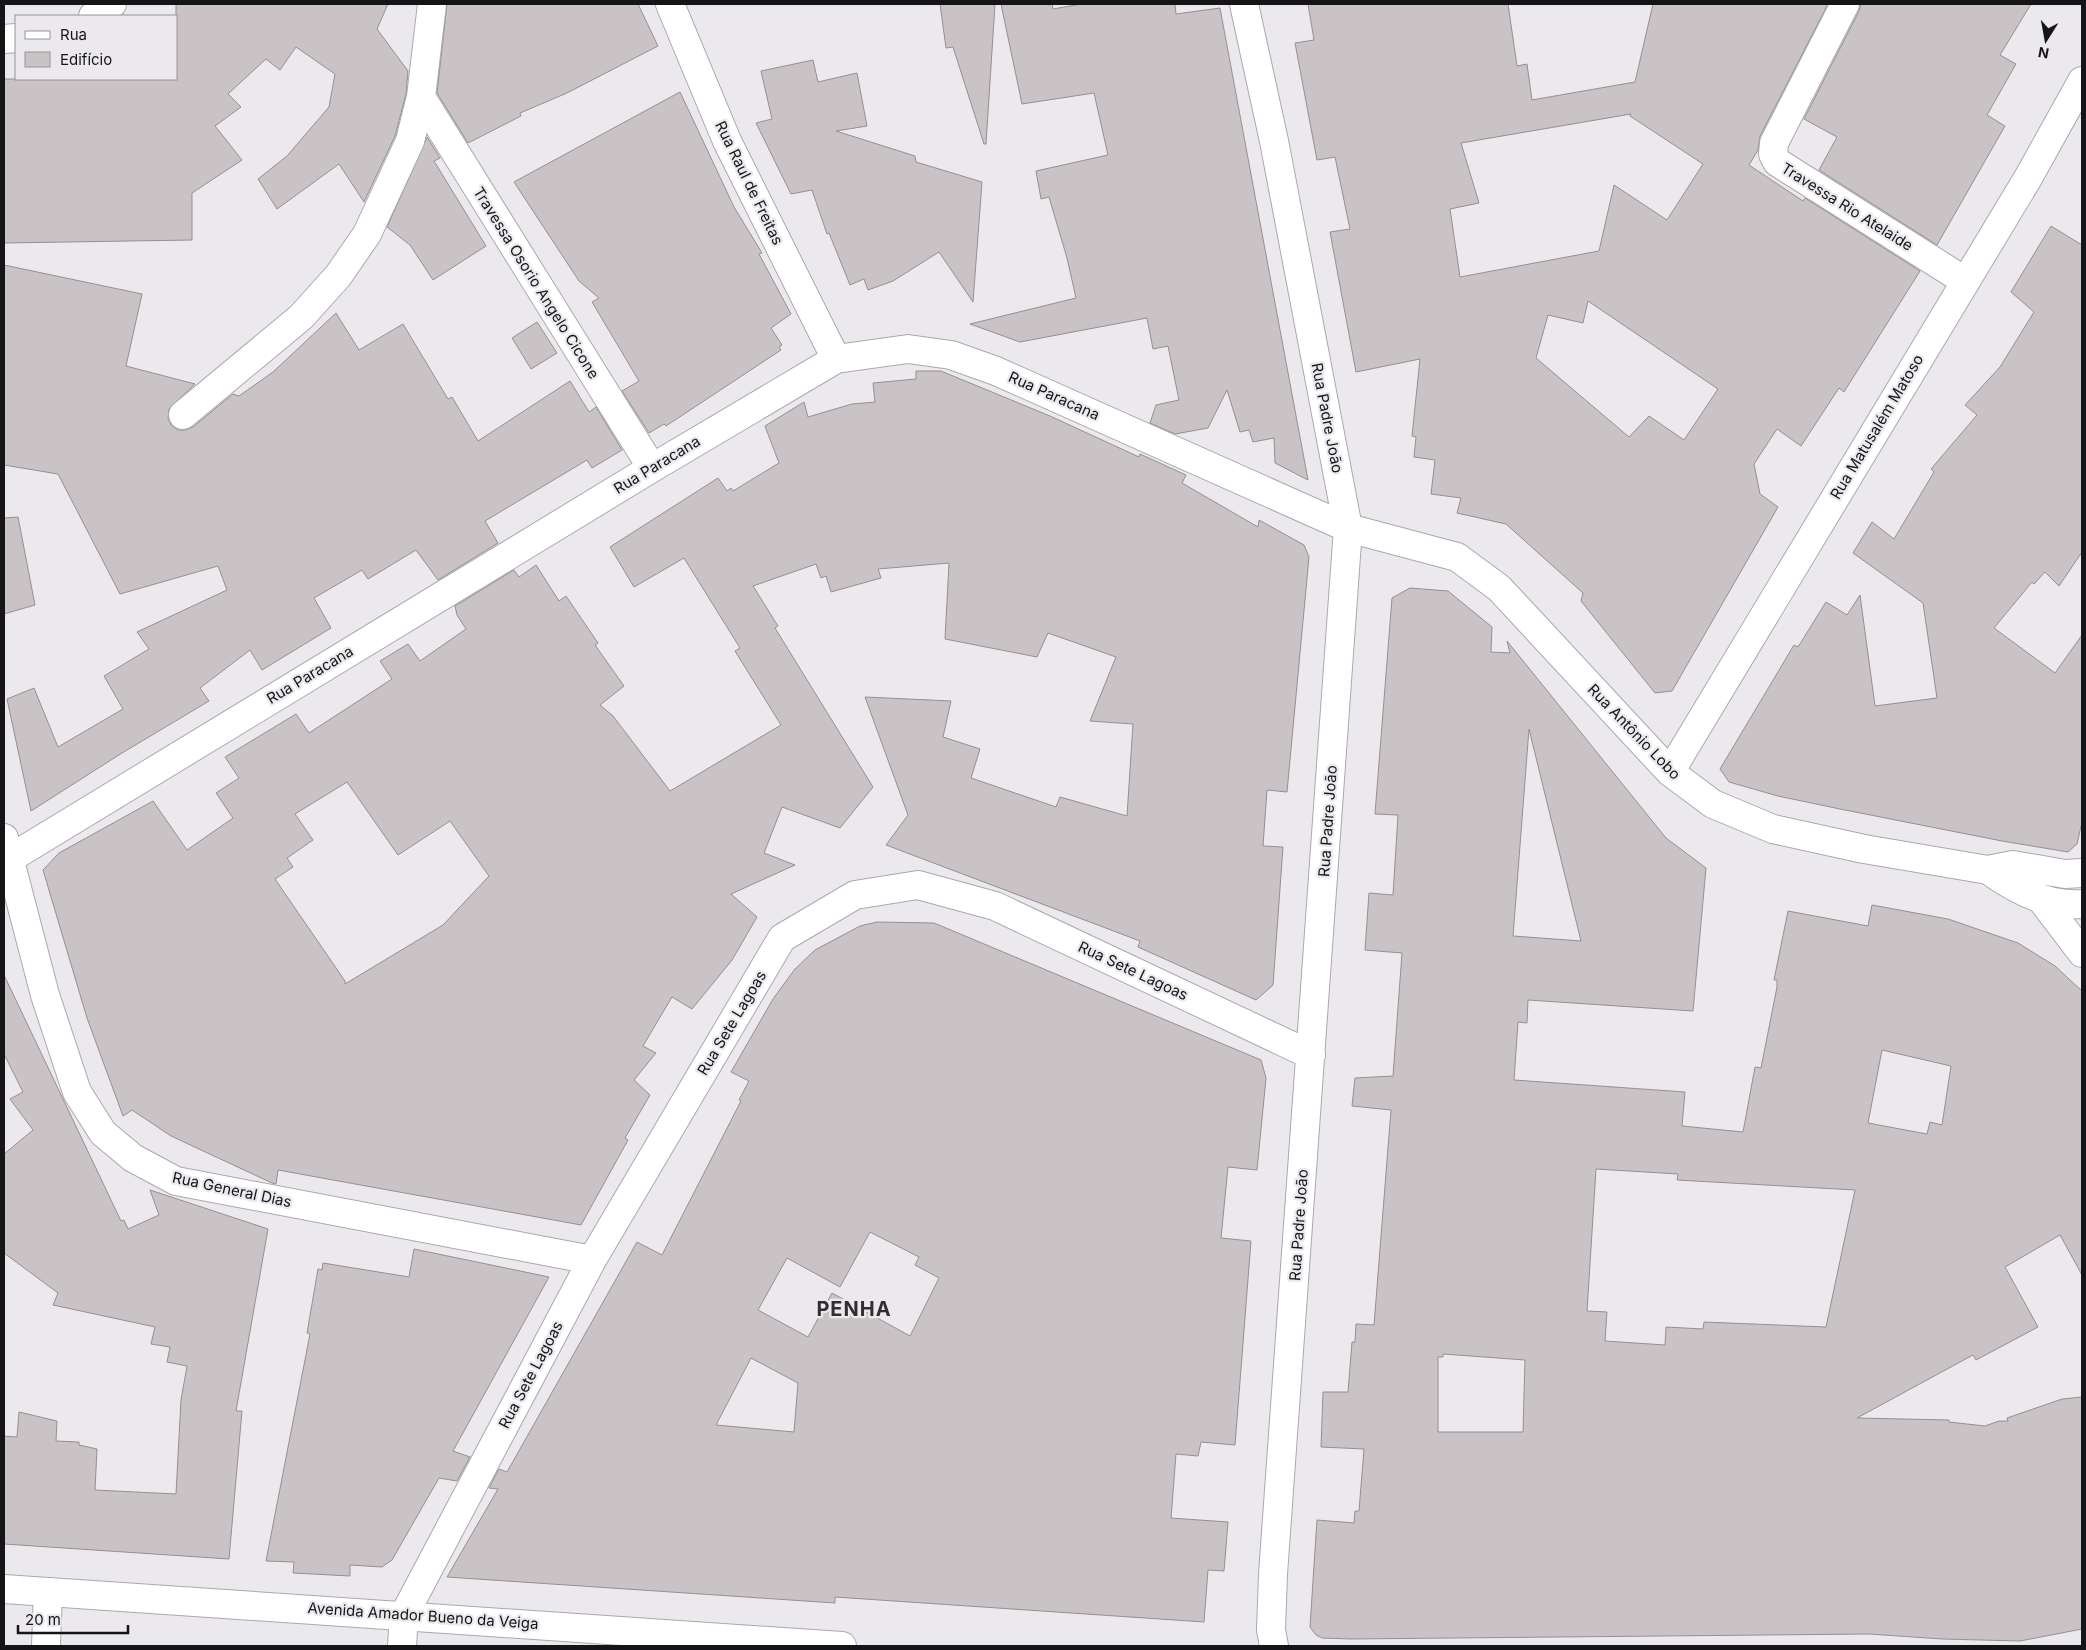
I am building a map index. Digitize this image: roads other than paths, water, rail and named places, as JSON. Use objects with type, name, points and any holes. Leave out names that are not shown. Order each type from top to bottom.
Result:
[{"type":"street","points":[[95,15],[112,4]]},
{"type":"street","points":[[183,415],[301,317],[338,276],[367,234],[396,176],[410,141],[421,97],[432,4]]},
{"type":"street","name":"Rua Raul de Freitas","points":[[670,4],[727,141],[836,359]]},
{"type":"street","name":"Rua Padre João","points":[[1244,4],[1274,141],[1348,528],[1273,1574],[1271,1630],[1274,1646]]},
{"type":"street","name":"Travessa Rio Atelaide","points":[[1845,4],[1774,143],[1773,154],[1777,162],[1965,281]]},
{"type":"street","name":"Rua Matusalém Matoso","points":[[1670,772],[2028,178],[2082,81]]},
{"type":"street","name":"Travessa Osorio Angelo Cicone","points":[[421,97],[652,468]]},
{"type":"street","name":"Rua Paracana","points":[[6,848],[836,359],[908,349],[951,355],[996,370],[1348,528]]},
{"type":"street","name":"Rua Antônio Lobo","points":[[1348,528],[1457,557],[1498,588],[1670,772],[1712,804],[1773,829],[1864,849],[1930,858],[1988,870]]},
{"type":"street","name":"Rua General Dias","points":[[6,848],[46,995],[77,1092],[103,1133],[133,1158],[176,1181],[592,1260]]},
{"type":"street","points":[[1988,870],[2013,865],[2065,874],[2082,873]]},
{"type":"street","points":[[1988,870],[2010,886],[2041,898],[2082,904]]},
{"type":"street","name":"Rua Sete Lagoas","points":[[404,1615],[592,1260],[782,938],[855,895],[918,885],[996,906],[1311,1055]]},
{"type":"street","points":[[2041,898],[2082,953]]},
{"type":"street","name":"Avenida Amador Bueno da Veiga","points":[[4,1589],[842,1646]]},
{"type":"street","points":[[46,1646],[48,1592]]},
{"type":"street","points":[[402,1646],[404,1615]]},
{"type":"district","name":"PENHA","points":[[854,1309]]}]
